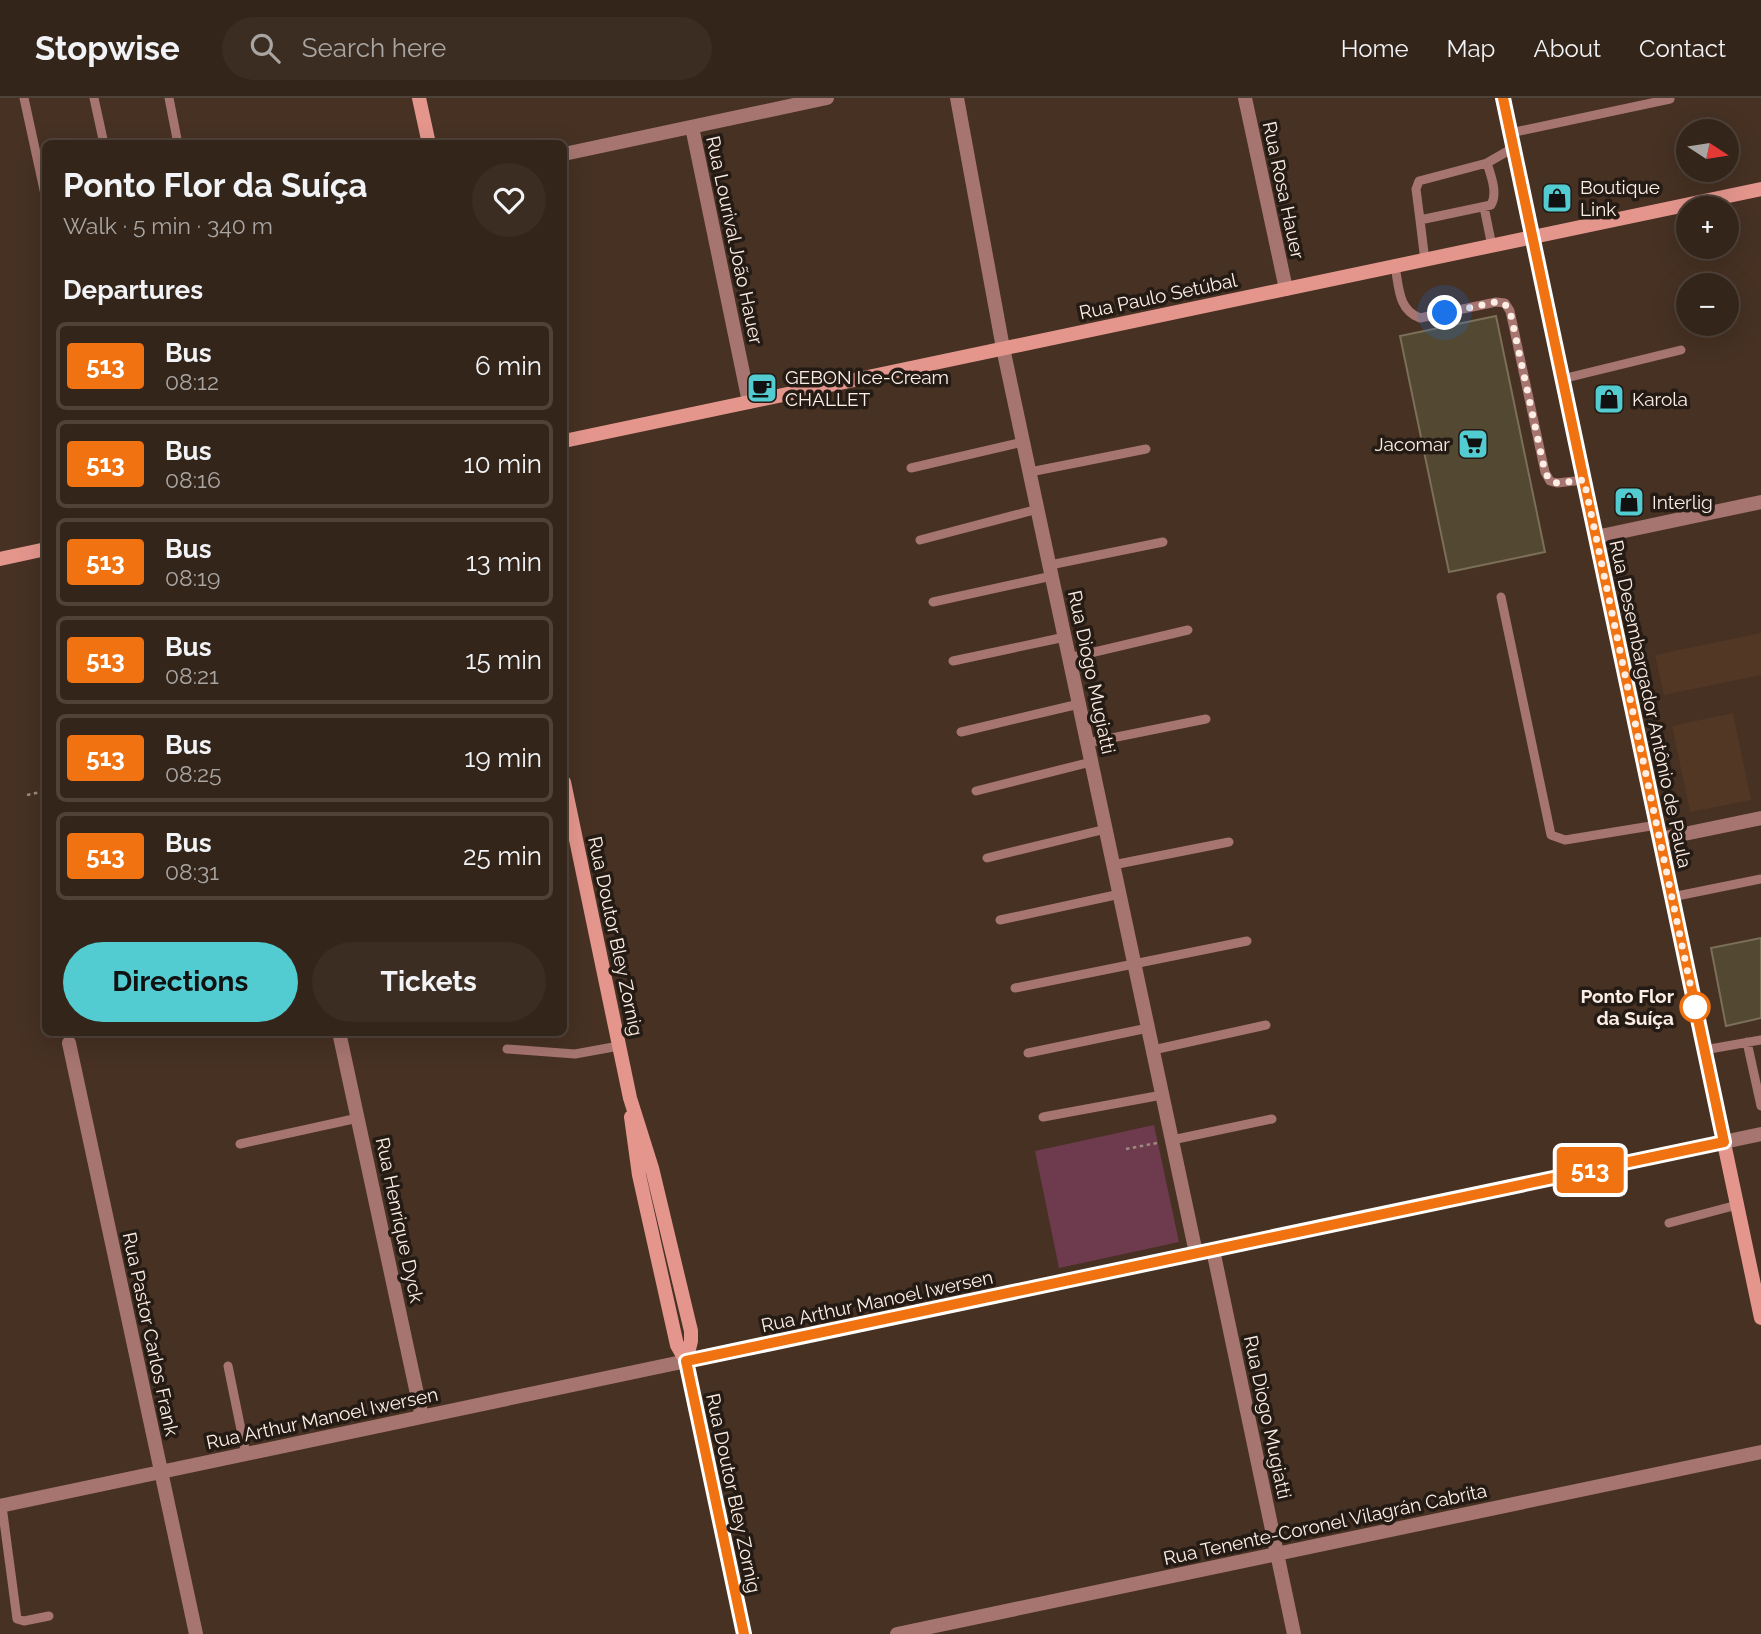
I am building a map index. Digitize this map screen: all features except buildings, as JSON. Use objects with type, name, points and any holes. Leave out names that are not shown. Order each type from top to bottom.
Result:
[{"type":"main road","points":[[419,98],[428,140]]},
{"type":"main road","name":"Rua Desembargador Antônio de Paula","points":[[1503,98],[1761,1318]]},
{"type":"main road","name":"Rua Paulo Setúbal","points":[[567,440],[1761,190]]},
{"type":"main road","points":[[0,559],[42,550]]},
{"type":"main road","name":"Rua Doutor Bley Zornig","points":[[567,796],[630,1098],[650,1160],[691,1331],[686,1361],[744,1634]]},
{"type":"street","points":[[567,153],[827,98]]},
{"type":"street","name":"Rua Diogo Mugiatti","points":[[957,98],[1003,348],[1196,1253]]},
{"type":"street","name":"Rua Rosa Hauer","points":[[1245,98],[1286,289]]},
{"type":"street","name":"Rua Lourival João Hauer","points":[[692,127],[749,402]]},
{"type":"street","points":[[1596,537],[1761,502]]},
{"type":"street","points":[[1658,832],[1761,818]]},
{"type":"street","name":"Rua Henrique Dyck","points":[[340,1036],[422,1417]]},
{"type":"street","name":"Rua Pastor Carlos Frank","points":[[69,1043],[196,1634]]},
{"type":"street","name":"Rua Arthur Manoel Iwersen","points":[[1,1506],[1761,1134]]},
{"type":"street","name":"Rua Diogo Mugiatti","points":[[1213,1250],[1294,1634]]},
{"type":"street","name":"Rua Tenente-Coronel Vilagrán Cabrita","points":[[897,1634],[1761,1452]]},
{"type":"lane","points":[[24,98],[42,181]]},
{"type":"lane","points":[[94,98],[103,140]]},
{"type":"lane","points":[[169,98],[177,140]]},
{"type":"lane","points":[[1425,261],[1416,189],[1419,181],[1487,163],[1512,141],[1670,99]]},
{"type":"lane","points":[[1420,220],[1484,207],[1494,200],[1487,163]]},
{"type":"lane","points":[[1484,207],[1492,246]]},
{"type":"lane","points":[[1395,266],[1404,307],[1409,314],[1420,318],[1496,302],[1504,303],[1510,311],[1545,472],[1550,481],[1557,483],[1584,480]]},
{"type":"lane","points":[[1562,379],[1681,350]]},
{"type":"lane","points":[[911,468],[1023,442]]},
{"type":"lane","points":[[1030,472],[1146,449]]},
{"type":"lane","points":[[920,540],[1038,509]]},
{"type":"lane","points":[[933,602],[1163,542]]},
{"type":"lane","points":[[1502,597],[1551,835],[1564,840],[1658,832]]},
{"type":"lane","points":[[1069,658],[1188,630]]},
{"type":"lane","points":[[953,661],[1065,637]]},
{"type":"lane","points":[[961,732],[1079,704]]},
{"type":"lane","points":[[1087,743],[1206,719]]},
{"type":"lane","points":[[976,791],[1091,762]]},
{"type":"lane","points":[[987,858],[1106,829]]},
{"type":"lane","points":[[1113,865],[1229,842]]},
{"type":"lane","points":[[1672,897],[1761,879]]},
{"type":"lane","points":[[1000,920],[1120,894]]},
{"type":"lane","points":[[1015,988],[1247,941]]},
{"type":"lane","points":[[1153,1050],[1265,1025]]},
{"type":"lane","points":[[1028,1054],[1148,1028]]},
{"type":"lane","points":[[1704,1050],[1761,1040]]},
{"type":"lane","points":[[1747,1042],[1761,1106]]},
{"type":"lane","points":[[507,1049],[575,1054],[619,1046]]},
{"type":"lane","points":[[1042,1117],[1162,1095]]},
{"type":"lane","points":[[240,1144],[358,1118]]},
{"type":"lane","points":[[1172,1140],[1272,1119]]},
{"type":"lane","points":[[1669,1223],[1737,1205]]},
{"type":"lane","points":[[228,1366],[246,1454]]},
{"type":"lane","points":[[1,1506],[17,1619],[24,1621],[49,1616]]},
{"type":"path","points":[[27,795],[42,791]]},
{"type":"path","points":[[1126,1149],[1172,1140]]},
{"type":"shaded area","points":[[1761,633],[1761,675],[1664,695],[1655,655]]},
{"type":"shaded area","points":[[1733,713],[1751,800],[1690,812],[1672,726]]},
{"type":"shaded area","points":[[1154,1125],[1179,1242],[1059,1268],[1035,1151]]},
{"type":"bus line","name":"513","points":[[744,1634],[686,1361],[1724,1142],[1503,98]]},
{"type":"place","name":"Boutique Link","points":[[1557,198]]},
{"type":"place","name":"GEBON Ice-Cream CHALLET","points":[[762,388]]},
{"type":"place","name":"Karola","points":[[1609,399]]},
{"type":"place","name":"Jacomar","points":[[1473,444]]},
{"type":"place","name":"Interlig","points":[[1629,502]]},
{"type":"place","name":"Ponto Flor da Suíça","points":[[1695,1007]]},
{"type":"route","points":[[1445,313],[1496,302],[1504,303],[1510,311],[1545,472],[1550,481],[1557,483],[1584,480],[1695,1007]]}]
